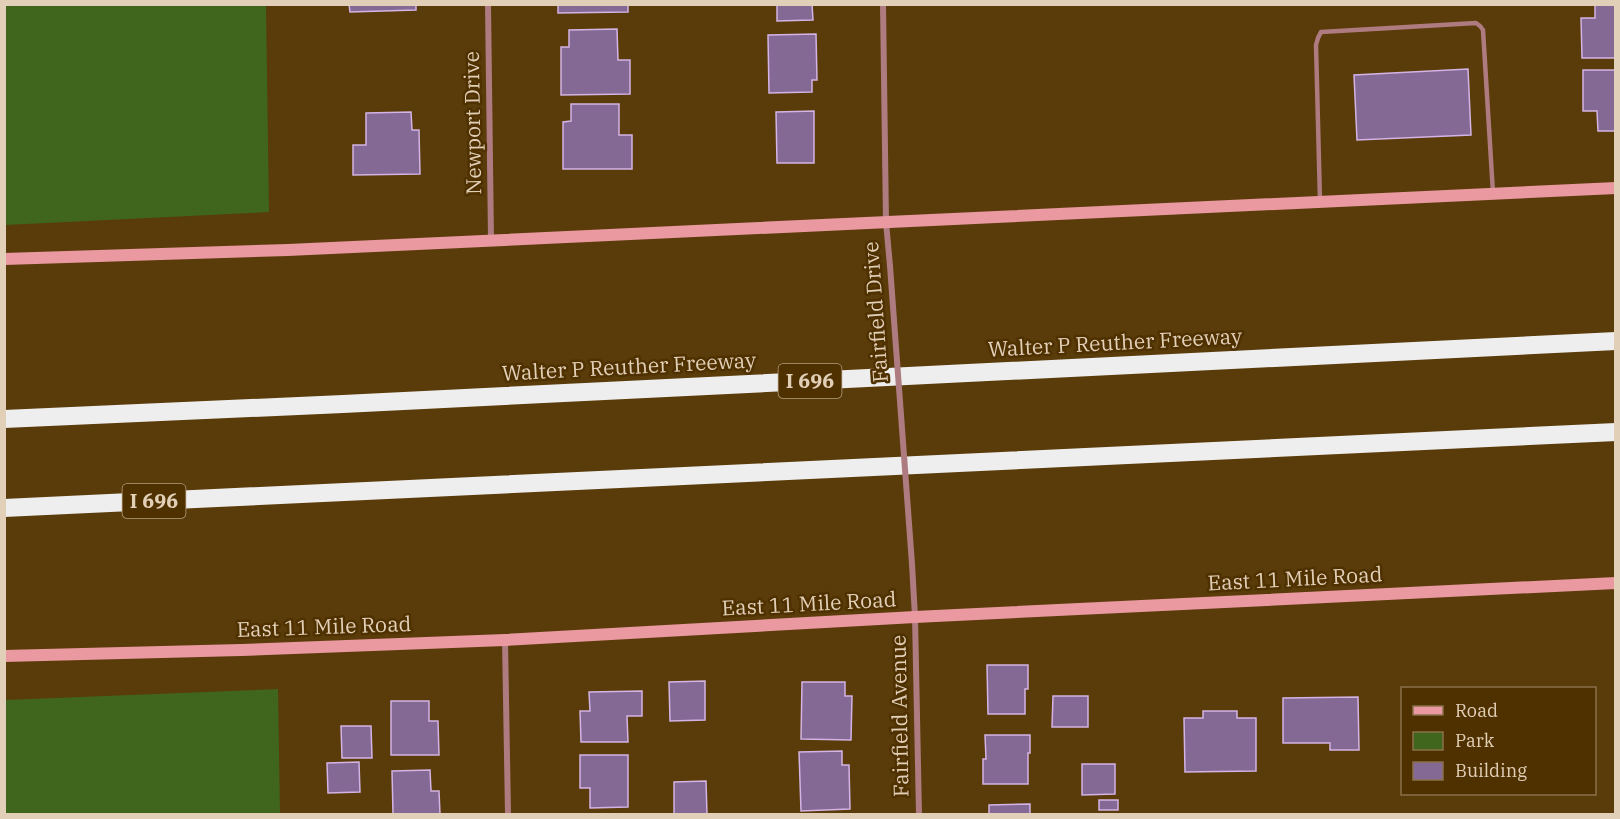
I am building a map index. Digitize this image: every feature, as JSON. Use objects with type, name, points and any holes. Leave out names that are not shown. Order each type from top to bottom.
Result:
[{"type":"highway","name":"Walter P Reuther Freeway","points":[[4,419],[1616,341]]},
{"type":"highway","name":"I 696","points":[[4,508],[1616,432]]},
{"type":"main road","points":[[4,259],[288,250],[1616,188]]},
{"type":"main road","name":"East 11 Mile Road","points":[[4,656],[505,640],[915,617],[1616,583]]},
{"type":"street","name":"Newport Drive","points":[[488,4],[491,240]]},
{"type":"street","name":"Fairfield Drive","points":[[883,4],[886,222],[915,617]]},
{"type":"street","name":"Fairfield Avenue","points":[[915,617],[919,814]]},
{"type":"street","points":[[505,640],[508,814]]},
{"type":"lane","points":[[1320,201],[1316,45],[1322,33],[1476,23],[1483,30],[1493,194]]},
{"type":"green space","points":[[5,4],[266,5],[269,212],[5,225]]},
{"type":"green space","points":[[278,689],[280,814],[5,814],[5,700]]},
{"type":"building","points":[[349,4],[416,4],[416,10],[350,12]]},
{"type":"building","points":[[558,4],[628,4],[628,12],[558,13]]},
{"type":"building","points":[[777,4],[812,4],[813,20],[777,21]]},
{"type":"building","points":[[1595,4],[1616,4],[1616,58],[1582,58],[1581,18],[1595,18]]},
{"type":"building","points":[[617,29],[618,60],[630,60],[630,94],[561,95],[561,47],[569,47],[569,30]]},
{"type":"building","points":[[816,34],[817,80],[812,80],[812,92],[769,93],[768,35]]},
{"type":"building","points":[[1468,69],[1471,135],[1357,140],[1354,75]]},
{"type":"building","points":[[1583,70],[1616,70],[1616,131],[1598,131],[1597,111],[1583,111]]},
{"type":"building","points":[[571,104],[619,104],[619,135],[632,135],[632,169],[563,169],[563,122],[571,121]]},
{"type":"building","points":[[814,111],[814,163],[777,163],[776,112]]},
{"type":"building","points":[[411,112],[412,130],[419,130],[420,174],[353,175],[353,145],[366,145],[366,113]]},
{"type":"building","points":[[987,665],[1028,665],[1025,714],[988,714]]},
{"type":"building","points":[[705,681],[705,720],[670,721],[669,682]]},
{"type":"building","points":[[802,682],[845,682],[845,696],[852,696],[851,740],[801,739]]},
{"type":"building","points":[[642,691],[642,716],[627,716],[628,742],[581,742],[580,711],[590,711],[589,692]]},
{"type":"building","points":[[1053,696],[1088,696],[1088,727],[1052,727]]},
{"type":"building","points":[[1358,697],[1359,750],[1330,750],[1330,743],[1283,743],[1283,698]]},
{"type":"building","points":[[391,701],[429,701],[429,721],[438,721],[439,755],[391,755]]},
{"type":"building","points":[[1203,711],[1237,711],[1237,718],[1256,718],[1256,771],[1185,772],[1184,718],[1203,718]]},
{"type":"building","points":[[341,726],[371,726],[372,758],[342,758]]},
{"type":"building","points":[[985,735],[1030,735],[1028,784],[983,784],[983,759],[986,759]]},
{"type":"building","points":[[842,751],[842,765],[849,765],[850,809],[801,811],[799,752]]},
{"type":"building","points":[[580,755],[628,755],[628,807],[590,808],[590,788],[580,788]]},
{"type":"building","points":[[359,762],[360,792],[328,793],[327,763]]},
{"type":"building","points":[[1082,764],[1115,764],[1115,794],[1082,795]]},
{"type":"building","points":[[430,770],[431,791],[439,791],[440,814],[393,814],[392,771]]},
{"type":"building","points":[[706,781],[707,814],[674,814],[674,782]]},
{"type":"building","points":[[1099,800],[1118,800],[1118,810],[1099,810]]},
{"type":"building","points":[[1030,804],[1030,814],[989,814],[989,805]]}]
